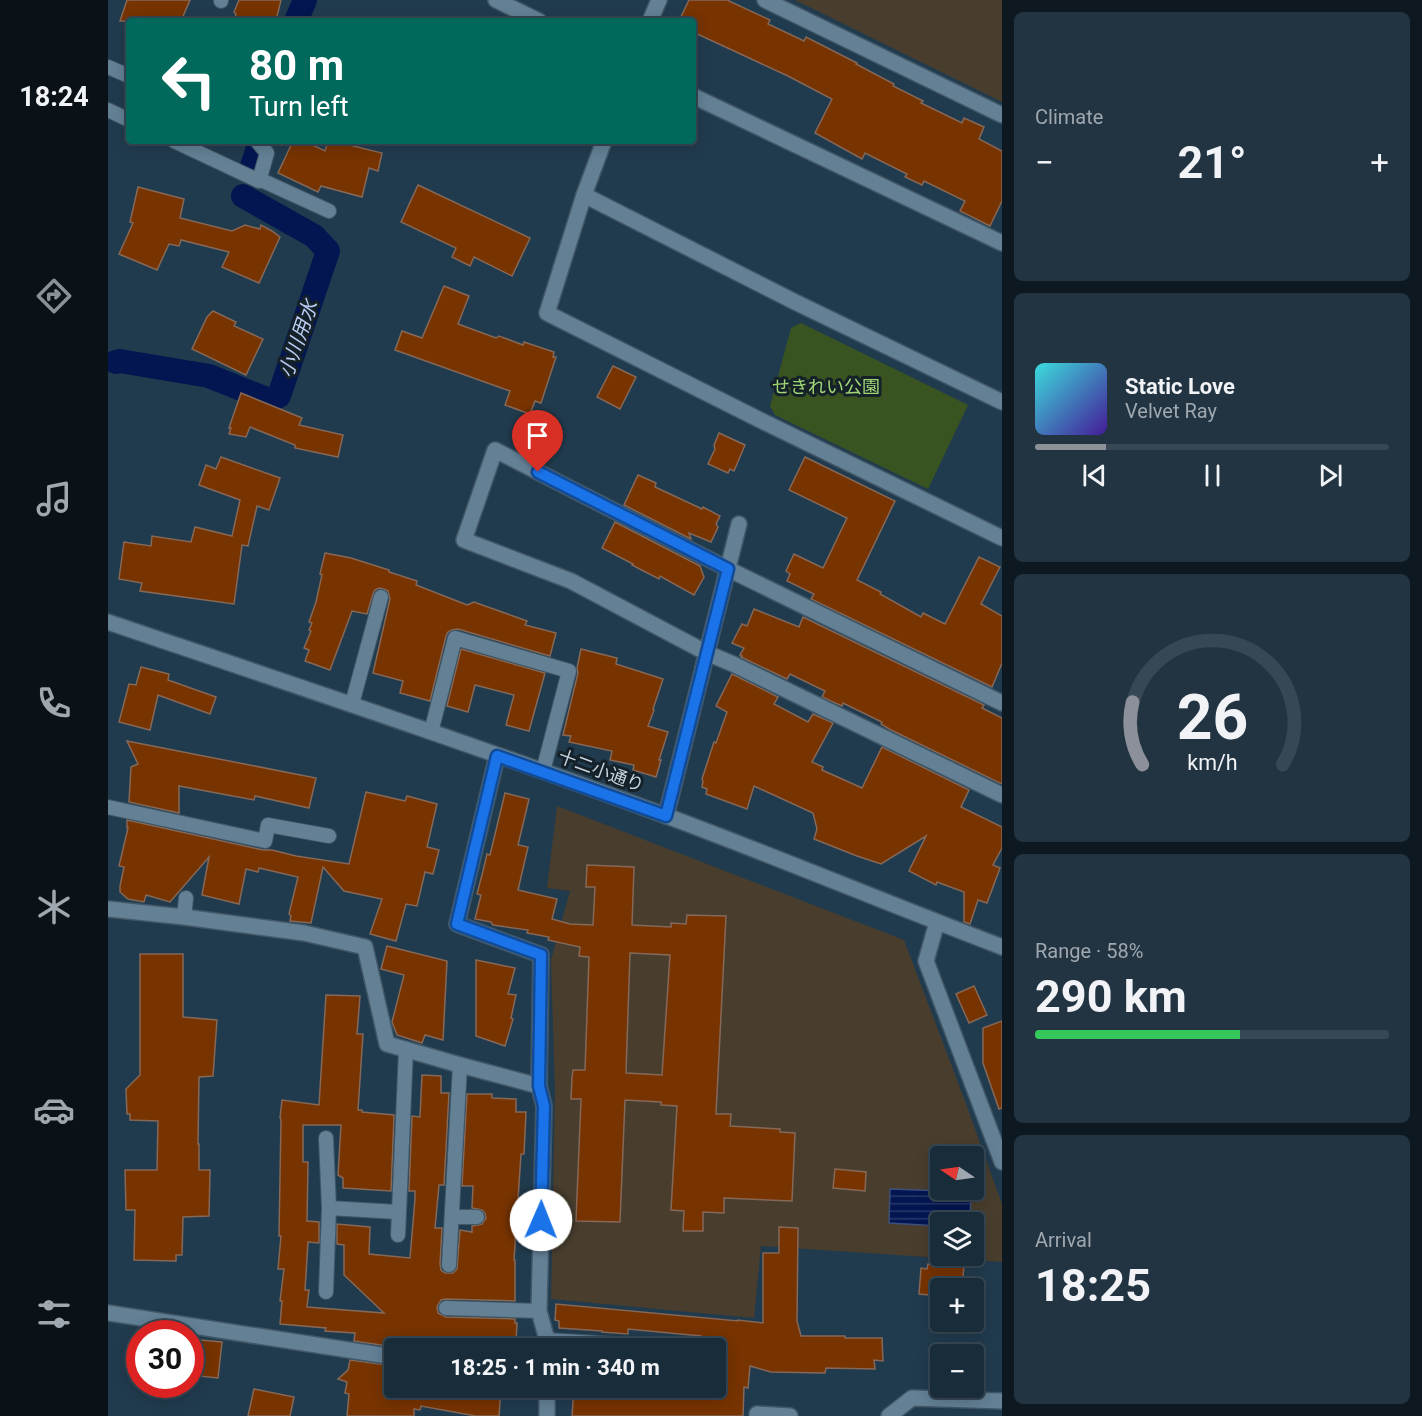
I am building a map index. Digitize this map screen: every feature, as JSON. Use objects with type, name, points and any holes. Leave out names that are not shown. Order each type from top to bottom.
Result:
[{"type":"street","points":[[496,0],[533,18]]},
{"type":"street","points":[[651,18],[659,0]]},
{"type":"street","points":[[765,0],[1002,114]]},
{"type":"street","points":[[696,97],[1002,243]]},
{"type":"street","points":[[603,144],[584,195],[547,313],[1002,538]]},
{"type":"street","points":[[584,195],[784,297],[1002,402]]},
{"type":"street","points":[[1002,703],[728,569],[495,450],[464,540],[571,581],[707,653],[1002,795]]},
{"type":"street","points":[[666,816],[739,524]]},
{"type":"street","name":"十二小通り","points":[[108,622],[543,771],[666,816],[1002,947]]},
{"type":"street","points":[[497,756],[457,924],[541,955],[539,1086],[544,1106],[539,1311],[546,1338]]},
{"type":"street","points":[[108,909],[304,933],[365,947],[387,1044],[539,1086]]},
{"type":"street","points":[[937,922],[926,961],[1002,1162]]},
{"type":"street","points":[[108,1313],[384,1355]]},
{"type":"street","points":[[547,1398],[547,1416]]},
{"type":"street","points":[[889,1416],[912,1398],[1002,1401]]},
{"type":"street","points":[[757,1414],[790,1416]]},
{"type":"lane","points":[[108,67],[126,75]]},
{"type":"lane","points":[[108,110],[126,119]]},
{"type":"lane","points":[[180,144],[329,211]]},
{"type":"lane","points":[[259,179],[267,153],[260,144]]},
{"type":"lane","points":[[352,704],[381,597]]},
{"type":"lane","points":[[431,732],[455,638],[569,671],[543,771]]},
{"type":"lane","points":[[108,807],[265,841],[268,825],[329,836]]},
{"type":"lane","points":[[184,917],[186,898]]},
{"type":"lane","points":[[398,1235],[406,1049]]},
{"type":"lane","points":[[449,1265],[460,1065]]},
{"type":"lane","points":[[326,1138],[328,1208],[326,1292]]},
{"type":"lane","points":[[328,1208],[399,1212]]},
{"type":"lane","points":[[452,1217],[477,1217]]},
{"type":"lane","points":[[446,1308],[539,1311]]},
{"type":"shaded area","points":[[795,0],[1002,0],[1002,102]]},
{"type":"shaded area","points":[[557,806],[904,940],[981,1146],[930,1146],[930,1200],[984,1200],[984,1154],[1002,1204],[1002,1262],[984,1261],[984,1212],[930,1212],[930,1257],[761,1246],[754,1318],[551,1299],[555,1091],[551,960],[570,891],[547,888]]},
{"type":"shaded area","points":[[890,1189],[930,1190],[930,1200],[971,1200],[970,1212],[930,1212],[930,1225],[889,1223]]},
{"type":"green space","name":"せきれい公園","points":[[801,323],[968,405],[928,489],[775,415],[770,406],[791,328]]},
{"type":"building","points":[[127,0],[190,0],[182,18],[126,18],[126,21],[120,21]]},
{"type":"building","points":[[239,0],[281,0],[277,18],[235,18],[234,12]]},
{"type":"building","points":[[689,0],[727,0],[770,20],[768,24],[804,41],[806,37],[857,63],[894,84],[893,86],[923,101],[921,103],[962,123],[964,118],[984,127],[979,139],[1002,151],[1002,201],[990,226],[960,211],[965,201],[924,181],[922,185],[905,177],[907,174],[865,153],[862,159],[815,133],[832,99],[696,33],[696,18],[680,18]]},
{"type":"building","points":[[292,144],[310,144],[325,151],[327,144],[345,144],[382,153],[378,171],[369,168],[362,197],[321,186],[318,192],[278,173]]},
{"type":"building","points":[[418,185],[530,238],[512,276],[474,257],[470,266],[452,257],[456,248],[401,222]]},
{"type":"building","points":[[138,187],[184,199],[180,218],[232,231],[245,225],[260,229],[261,225],[280,237],[259,283],[222,267],[229,252],[181,240],[179,246],[169,244],[157,270],[119,254],[133,223],[130,222]]},
{"type":"building","points":[[444,286],[469,296],[458,324],[496,338],[499,336],[523,345],[524,342],[554,352],[553,357],[556,357],[541,403],[535,401],[530,414],[505,405],[510,391],[395,350],[402,331],[422,338]]},
{"type":"building","points":[[213,311],[236,322],[234,326],[263,339],[246,375],[192,349],[207,317]]},
{"type":"building","points":[[613,366],[636,377],[620,409],[597,397]]},
{"type":"building","points":[[241,393],[302,418],[299,425],[343,435],[338,457],[295,448],[295,445],[250,427],[246,437],[229,434]]},
{"type":"building","points":[[719,433],[745,445],[734,471],[730,469],[728,473],[708,464]]},
{"type":"building","points":[[221,457],[280,478],[269,510],[257,506],[248,546],[242,545],[234,604],[140,591],[142,583],[119,579],[124,542],[151,546],[152,536],[191,542],[195,527],[232,536],[240,500],[199,485],[206,465],[216,469]]},
{"type":"building","points":[[805,457],[895,501],[857,580],[881,592],[880,594],[921,617],[923,613],[945,624],[979,557],[1000,567],[981,604],[1002,616],[1002,663],[992,687],[811,599],[814,594],[787,581],[790,574],[786,571],[794,554],[823,568],[847,518],[789,490]]},
{"type":"building","points":[[638,475],[656,483],[655,487],[720,516],[711,542],[689,533],[691,539],[624,505]]},
{"type":"building","points":[[615,522],[700,566],[704,577],[694,595],[602,548]]},
{"type":"building","points":[[325,553],[351,558],[389,570],[389,572],[417,581],[416,585],[467,605],[474,602],[527,621],[525,625],[556,633],[550,656],[458,629],[452,630],[446,636],[430,701],[400,693],[403,681],[373,673],[390,599],[388,591],[379,588],[373,594],[367,614],[352,611],[330,670],[305,661],[309,650],[304,648],[311,631],[309,630],[312,623],[309,622],[316,602]]},
{"type":"building","points":[[754,609],[799,627],[803,617],[984,705],[982,708],[1002,718],[1002,784],[891,730],[881,724],[882,722],[843,703],[842,706],[822,697],[825,691],[790,674],[787,679],[741,657],[744,648],[732,643],[742,624],[747,626]]},
{"type":"building","points":[[461,649],[545,673],[529,731],[506,725],[514,695],[475,685],[468,712],[447,706]]},
{"type":"building","points":[[581,649],[617,658],[616,664],[663,679],[648,726],[668,732],[656,777],[633,770],[634,765],[610,760],[612,751],[569,742],[571,736],[563,735],[578,673]]},
{"type":"building","points":[[141,667],[169,674],[168,680],[216,697],[210,714],[158,695],[150,730],[119,722],[129,684],[136,685]]},
{"type":"building","points":[[732,674],[778,697],[774,704],[808,722],[813,714],[833,723],[812,762],[823,767],[822,770],[862,788],[882,747],[969,790],[961,807],[1002,827],[1002,848],[993,865],[1000,868],[987,903],[978,900],[970,924],[964,922],[964,892],[937,882],[936,885],[909,871],[926,836],[881,864],[814,839],[817,829],[813,813],[754,786],[747,809],[706,794],[707,789],[702,787],[702,779],[727,712],[716,706]]},
{"type":"building","points":[[127,741],[316,778],[309,808],[255,796],[254,800],[179,786],[179,813],[129,802],[131,767],[138,764]]},
{"type":"building","points":[[366,792],[405,801],[407,796],[437,804],[427,847],[439,850],[433,874],[425,872],[417,906],[406,904],[396,941],[370,934],[382,899],[344,891],[323,867],[311,923],[290,921],[289,914],[298,877],[259,868],[258,872],[246,869],[239,904],[202,895],[209,857],[170,902],[146,895],[144,902],[128,899],[120,892],[124,867],[119,866],[128,828],[127,820],[263,850],[349,864]]},
{"type":"building","points":[[505,793],[529,799],[518,845],[528,847],[518,890],[557,899],[552,919],[570,924],[593,925],[595,887],[586,887],[587,865],[634,867],[632,925],[671,927],[671,923],[686,924],[687,915],[726,916],[716,1114],[731,1114],[730,1126],[780,1129],[780,1132],[795,1133],[792,1201],[724,1198],[724,1213],[703,1212],[703,1231],[683,1231],[684,1211],[671,1210],[677,1106],[661,1105],[661,1102],[625,1100],[620,1222],[576,1221],[581,1099],[571,1099],[572,1077],[573,1070],[585,1070],[589,957],[579,956],[580,947],[548,940],[549,937],[527,933],[528,930],[493,925],[491,922],[475,919],[481,895],[477,894],[487,854],[490,855]],"holes":[[[630,953],[670,955],[662,1075],[626,1073]]]},
{"type":"building","points":[[387,946],[447,961],[443,1040],[425,1035],[422,1043],[397,1035],[392,1022],[404,975],[381,969]]},
{"type":"building","points":[[140,954],[183,954],[183,1017],[217,1020],[213,1076],[199,1077],[199,1170],[210,1170],[209,1216],[183,1217],[182,1255],[176,1255],[176,1261],[134,1260],[135,1210],[126,1210],[125,1170],[157,1170],[158,1121],[130,1120],[130,1114],[127,1114],[126,1089],[140,1075]]},
{"type":"building","points":[[476,960],[515,968],[508,994],[516,995],[511,1018],[513,1019],[505,1046],[476,1036]]},
{"type":"building","points":[[974,986],[987,1015],[969,1023],[956,994]]},
{"type":"building","points":[[326,995],[360,996],[357,1034],[363,1034],[358,1110],[394,1115],[391,1191],[343,1188],[343,1178],[338,1175],[341,1125],[303,1125],[303,1162],[308,1162],[307,1221],[319,1222],[319,1243],[308,1242],[305,1290],[309,1290],[307,1307],[384,1313],[344,1275],[344,1245],[337,1244],[337,1224],[370,1227],[369,1254],[410,1258],[415,1199],[415,1191],[409,1191],[412,1116],[420,1117],[422,1075],[441,1076],[441,1093],[449,1093],[444,1185],[439,1185],[435,1228],[442,1228],[440,1264],[441,1270],[445,1273],[453,1273],[457,1269],[460,1230],[472,1232],[472,1226],[482,1224],[486,1218],[482,1210],[472,1208],[473,1186],[462,1186],[467,1094],[492,1094],[492,1098],[516,1099],[516,1112],[526,1112],[514,1260],[515,1301],[446,1299],[441,1300],[437,1307],[438,1313],[446,1317],[515,1319],[516,1338],[384,1338],[384,1346],[354,1341],[355,1333],[280,1324],[284,1269],[278,1269],[281,1236],[279,1236],[282,1100],[319,1105]]},
{"type":"building","points":[[1002,1021],[1002,1108],[999,1109],[983,1063],[983,1028]]},
{"type":"building","points":[[835,1169],[866,1172],[865,1191],[833,1188]]},
{"type":"building","points":[[779,1227],[798,1228],[797,1321],[801,1336],[882,1338],[883,1361],[874,1360],[875,1369],[826,1368],[825,1373],[771,1372],[750,1366],[748,1388],[744,1387],[743,1416],[572,1416],[573,1398],[726,1398],[726,1338],[700,1338],[701,1336],[628,1329],[628,1334],[559,1328],[559,1321],[555,1320],[556,1304],[763,1323],[763,1253],[779,1253]]},
{"type":"building","points":[[928,1264],[930,1266],[964,1266],[963,1278],[930,1278],[930,1295],[919,1294],[921,1268],[927,1269]]},
{"type":"building","points":[[204,1340],[222,1342],[218,1378],[204,1376]]},
{"type":"building","points":[[350,1360],[384,1365],[384,1398],[500,1398],[499,1416],[476,1416],[421,1406],[420,1410],[414,1409],[414,1416],[347,1416],[349,1394],[345,1393],[347,1382],[338,1379],[348,1370]]},
{"type":"building","points":[[254,1389],[294,1397],[290,1416],[248,1416]]},
{"type":"waterway","name":"小川用水","points":[[297,18],[305,0]]},
{"type":"waterway","name":"小川用水","points":[[251,169],[257,151]]},
{"type":"waterway","name":"小川用水","points":[[116,362],[209,376],[269,400],[279,396],[328,251],[314,236],[243,196]]},
{"type":"route","points":[[538,472],[728,569],[666,816],[497,756],[457,924],[541,955],[539,1086],[544,1106],[541,1220]]}]
